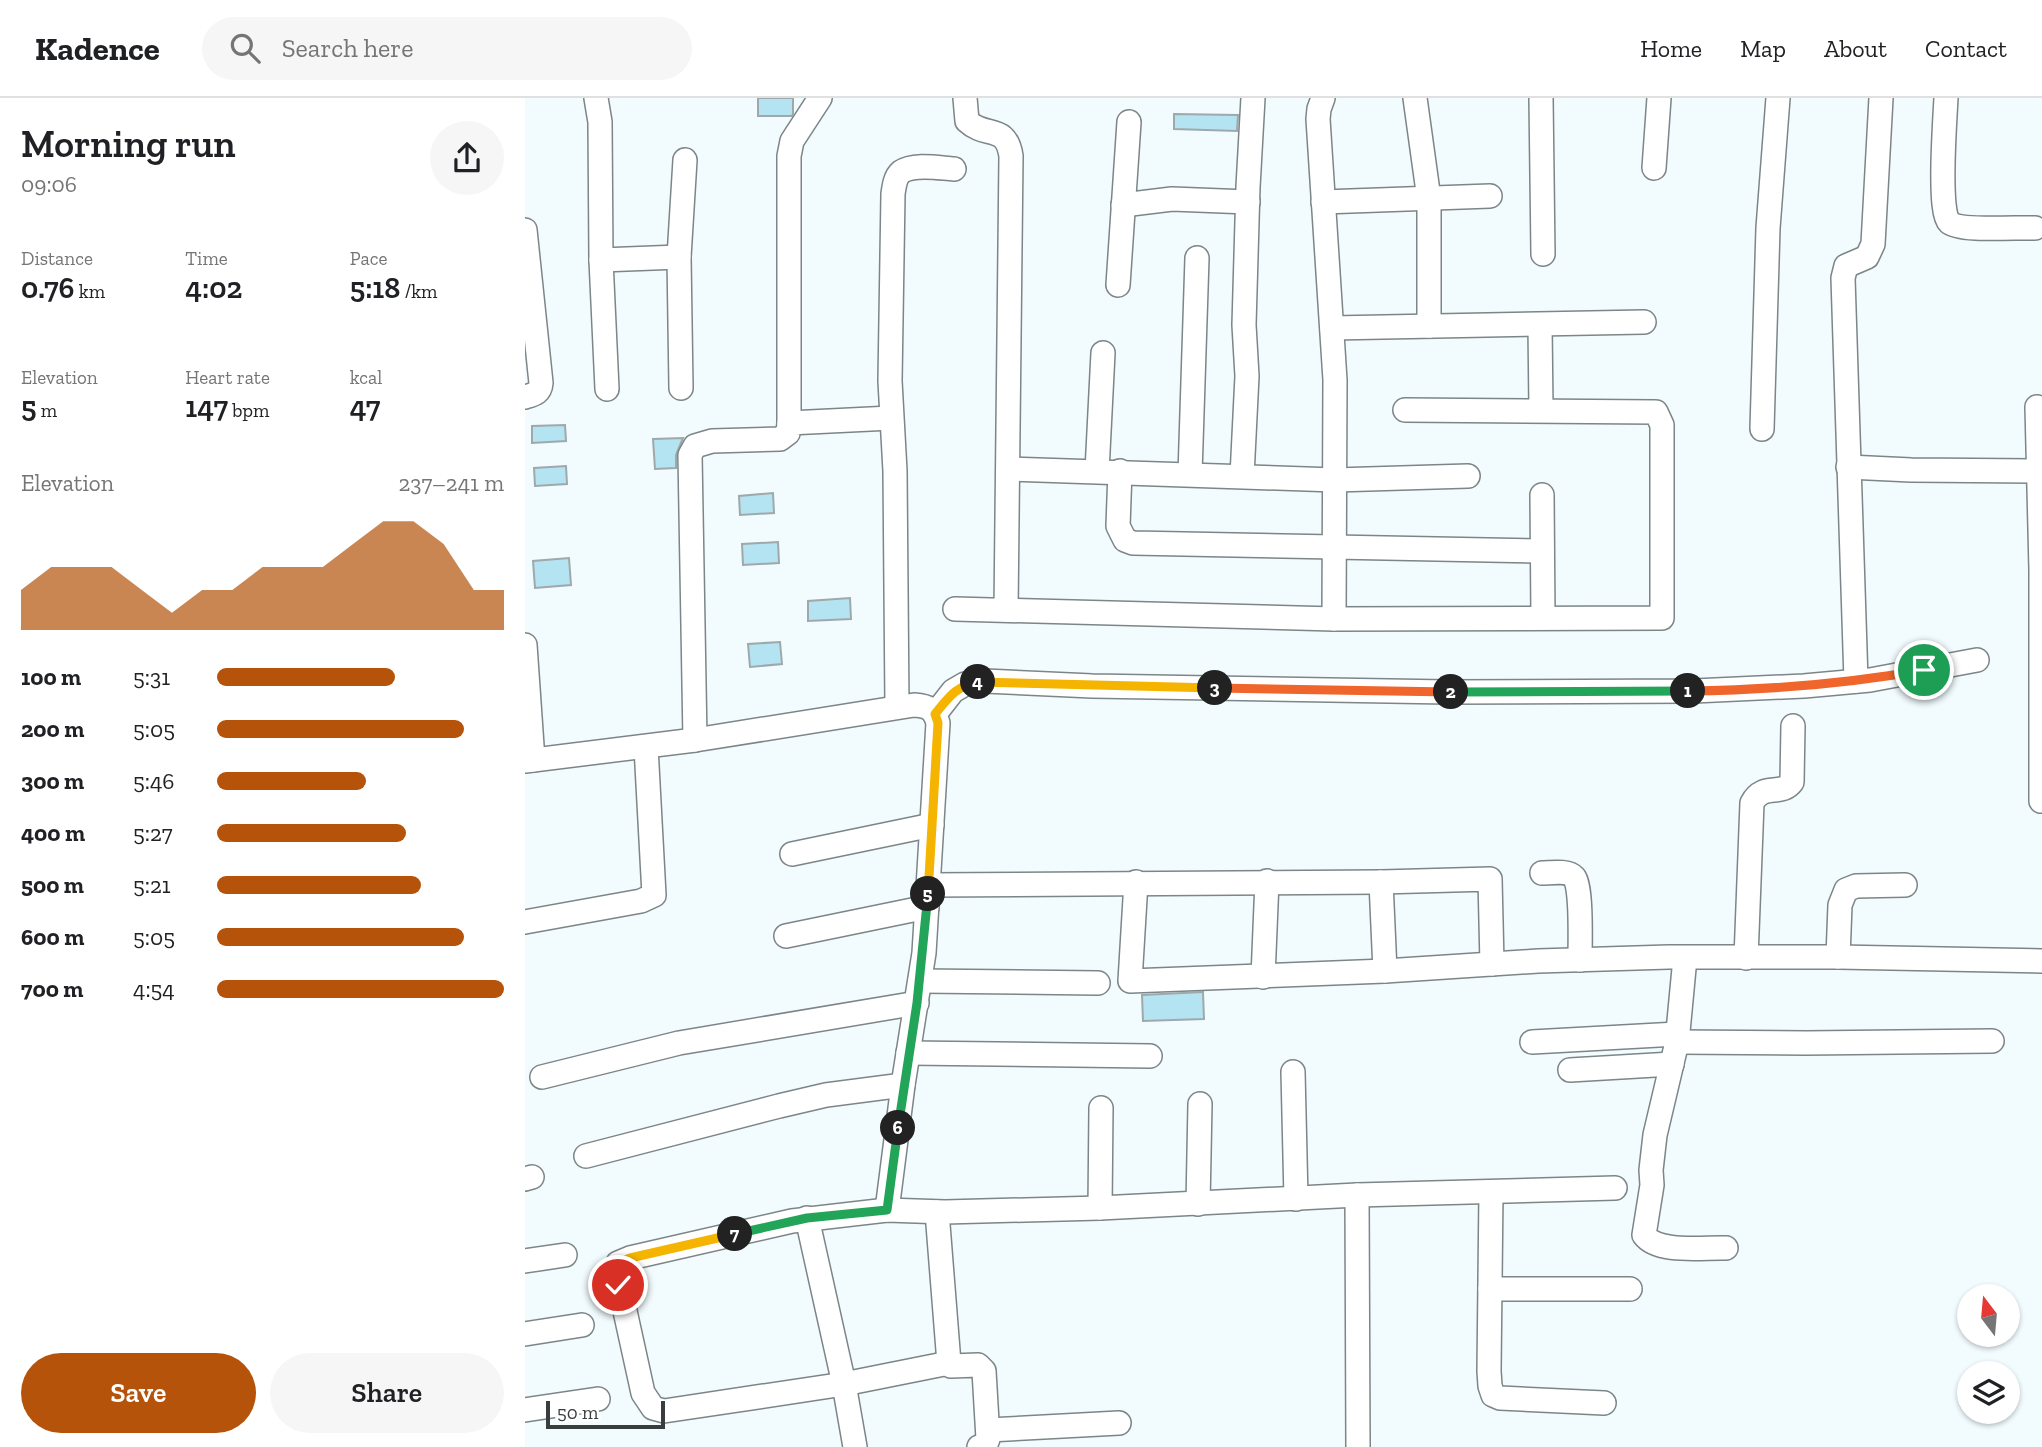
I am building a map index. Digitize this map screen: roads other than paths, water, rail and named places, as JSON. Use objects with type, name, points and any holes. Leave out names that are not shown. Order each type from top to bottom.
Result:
[{"type":"street","points":[[596,98],[600,122],[601,260],[607,389]]},
{"type":"street","points":[[695,740],[690,454],[695,446],[712,441],[780,439],[788,433],[789,156],[792,141],[820,98]]},
{"type":"street","points":[[965,98],[967,121],[973,127],[1003,135],[1009,142],[1011,156],[1006,610]]},
{"type":"street","points":[[1242,476],[1247,376],[1244,325],[1253,98]]},
{"type":"street","points":[[1323,98],[1318,109],[1318,119],[1335,380],[1333,619]]},
{"type":"street","points":[[1415,98],[1429,199],[1429,327]]},
{"type":"street","points":[[1541,98],[1543,254]]},
{"type":"street","points":[[1654,168],[1659,98]]},
{"type":"street","points":[[1762,429],[1768,228],[1777,98]]},
{"type":"street","points":[[1856,681],[1843,272],[1846,266],[1867,257],[1873,244],[1881,98]]},
{"type":"street","points":[[1946,98],[1943,195],[1944,215],[1949,223],[1968,227],[2035,228]]},
{"type":"street","points":[[1118,285],[1129,122]]},
{"type":"street","points":[[681,388],[679,257],[685,160]]},
{"type":"street","points":[[897,707],[895,471],[891,418],[892,214],[896,179],[901,172],[915,167],[954,169]]},
{"type":"street","points":[[1323,202],[1490,196]]},
{"type":"street","points":[[1123,205],[1172,199],[1248,202]]},
{"type":"street","points":[[525,230],[541,383],[540,390],[525,397]]},
{"type":"street","points":[[601,260],[679,257]]},
{"type":"street","points":[[1190,474],[1197,258]]},
{"type":"street","points":[[1332,328],[1644,322]]},
{"type":"street","points":[[1540,325],[1541,410]]},
{"type":"street","points":[[1097,471],[1103,353]]},
{"type":"street","points":[[2037,407],[2041,801]]},
{"type":"street","points":[[955,609],[1333,619],[1662,618],[1662,425],[1656,412],[1405,411]]},
{"type":"street","points":[[789,423],[891,418]]},
{"type":"street","points":[[1848,467],[1924,471],[2039,471]]},
{"type":"street","points":[[1009,468],[1335,480],[1468,476]]},
{"type":"street","points":[[1120,471],[1118,526],[1125,540],[1133,543],[1542,551]]},
{"type":"street","points":[[1542,495],[1543,618]]},
{"type":"street","points":[[525,645],[529,760],[646,747],[914,705],[928,706],[935,714],[938,723],[928,896],[919,992],[903,1085],[887,1210]]},
{"type":"street","points":[[935,714],[953,691],[965,684],[985,681],[1092,686],[1448,692],[1720,690],[1856,681],[1977,660]]},
{"type":"street","points":[[1745,958],[1752,803],[1756,795],[1765,791],[1790,787],[1793,726]]},
{"type":"street","points":[[525,922],[641,901],[654,895],[646,747]]},
{"type":"street","points":[[792,854],[932,825]]},
{"type":"street","points":[[1542,873],[1572,874],[1576,878],[1579,895],[1580,960]]},
{"type":"street","points":[[786,936],[928,896],[1136,882],[1490,879],[1492,964]]},
{"type":"street","points":[[1263,977],[1267,881]]},
{"type":"street","points":[[1136,882],[1130,981],[1263,977],[1580,960],[1838,957],[2042,961]]},
{"type":"street","points":[[1381,882],[1385,971]]},
{"type":"street","points":[[1838,957],[1840,905],[1846,890],[1856,886],[1905,885]]},
{"type":"street","points":[[1685,958],[1676,1046],[1655,1135],[1652,1185],[1644,1235],[1654,1244],[1667,1247],[1726,1248]]},
{"type":"street","points":[[542,1077],[679,1043],[919,992],[1098,983]]},
{"type":"street","points":[[1532,1042],[1676,1046],[1992,1041]]},
{"type":"street","points":[[1570,1070],[1676,1046]]},
{"type":"street","points":[[908,1053],[1150,1056]]},
{"type":"street","points":[[1293,1072],[1296,1199]]},
{"type":"street","points":[[586,1156],[779,1105],[826,1095],[903,1085]]},
{"type":"street","points":[[1198,1204],[1200,1104]]},
{"type":"street","points":[[1100,1208],[1101,1108]]},
{"type":"street","points":[[1119,1423],[983,1438],[983,1369],[978,1365],[951,1366],[949,1363],[844,1384],[664,1411],[653,1408],[643,1393],[618,1285],[618,1263],[807,1218],[887,1210],[937,1212],[1100,1208],[1357,1195],[1615,1188]]},
{"type":"street","points":[[1491,1192],[1489,1371],[1493,1395],[1500,1398],[1604,1403]]},
{"type":"street","points":[[1357,1195],[1358,1447]]},
{"type":"street","points":[[937,1212],[949,1363]]},
{"type":"street","points":[[807,1218],[844,1384],[855,1447]]},
{"type":"street","points":[[525,1261],[565,1255]]},
{"type":"street","points":[[1490,1289],[1630,1289]]},
{"type":"street","points":[[525,1334],[582,1325]]},
{"type":"street","points":[[525,1410],[599,1399]]}]
